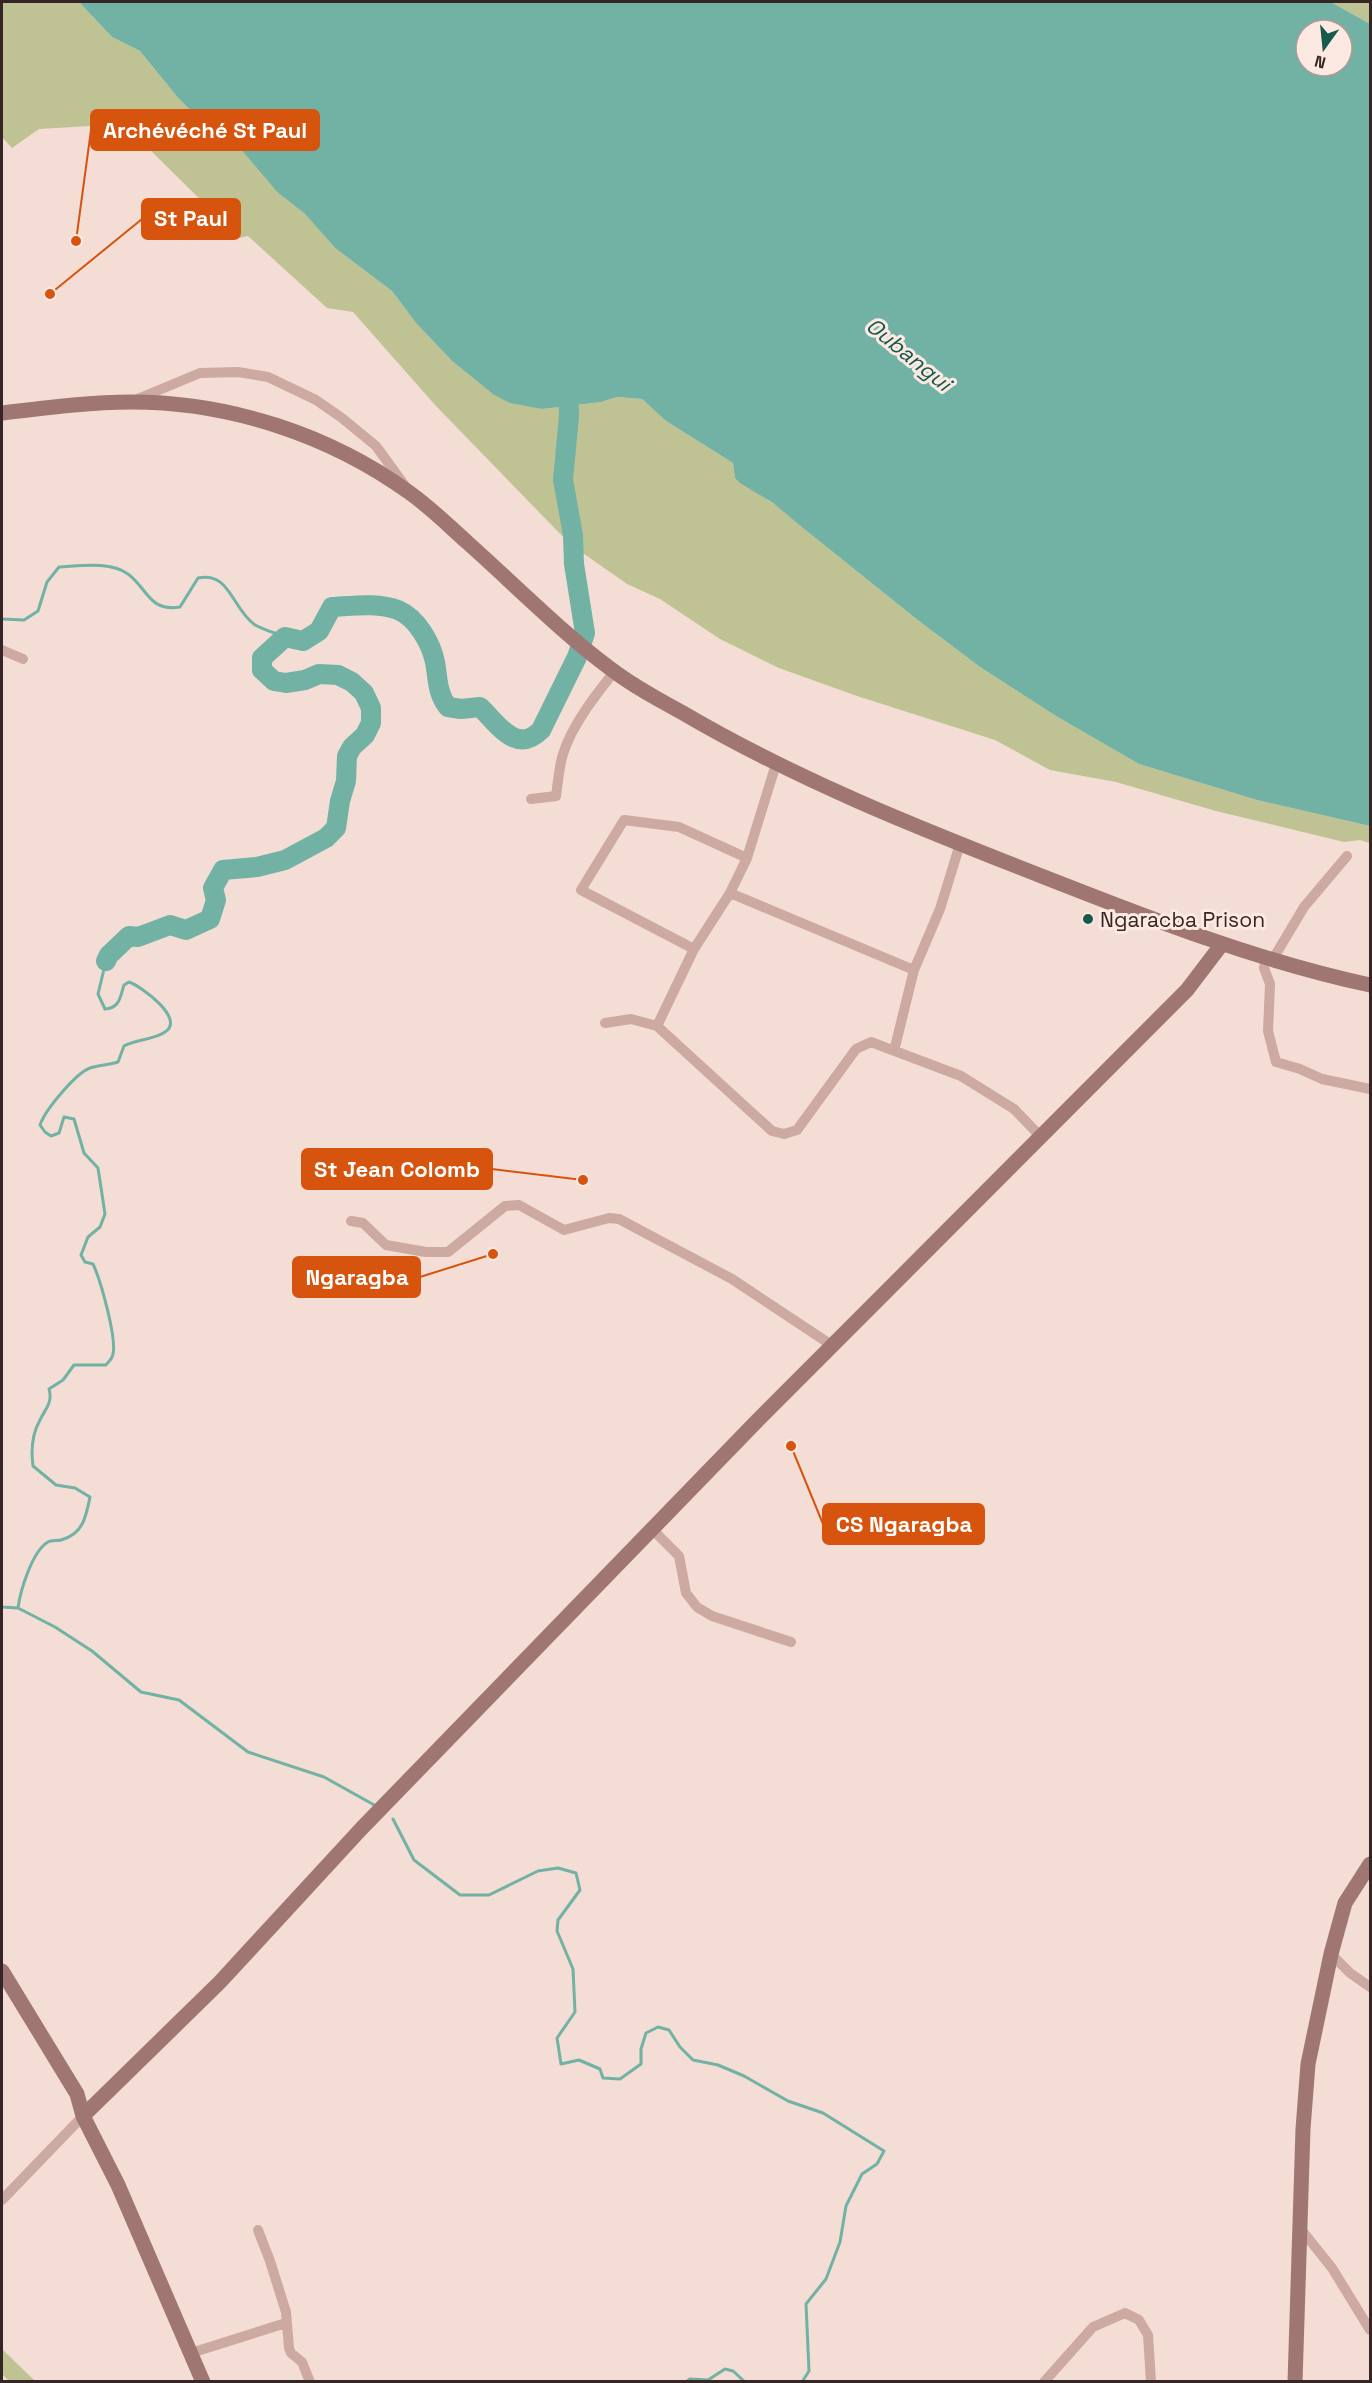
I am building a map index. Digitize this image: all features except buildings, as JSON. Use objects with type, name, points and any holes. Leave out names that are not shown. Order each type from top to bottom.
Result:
[{"type":"street","points":[[131,402],[200,373],[238,372],[268,377],[316,400],[359,432],[376,446],[411,493]]},
{"type":"street","points":[[2,413],[131,402],[174,404],[220,411],[269,423],[323,443],[370,467],[411,493],[611,670],[685,715],[776,764],[871,808],[1176,928],[1269,958],[1371,985]]},
{"type":"street","points":[[2,651],[23,659]]},
{"type":"street","points":[[531,799],[556,796],[562,756],[567,743],[611,670]]},
{"type":"street","points":[[657,1026],[694,949],[730,893],[747,858],[776,764]]},
{"type":"street","points":[[694,949],[581,890],[624,820],[680,827],[747,858]]},
{"type":"street","points":[[894,1051],[914,970],[940,909],[960,844]]},
{"type":"street","points":[[1347,856],[1304,907],[1264,968],[1270,984],[1268,1031],[1276,1062],[1322,1079],[1371,1089]]},
{"type":"street","points":[[730,893],[914,970]]},
{"type":"street","points":[[2,2200],[83,2116],[220,1982],[361,1829],[651,1528],[1187,990],[1222,944]]},
{"type":"street","points":[[605,1023],[631,1019],[657,1026],[772,1131],[784,1134],[797,1130],[856,1049],[871,1042],[962,1076],[1014,1109],[1040,1136]]},
{"type":"street","points":[[351,1221],[363,1223],[386,1245],[426,1252],[448,1252],[505,1206],[519,1205],[564,1230],[609,1218],[619,1220],[732,1279],[833,1346]]},
{"type":"street","points":[[651,1528],[679,1556],[686,1593],[697,1607],[712,1616],[791,1642]]},
{"type":"street","points":[[1295,2382],[1299,2228],[1308,2064],[1331,1954],[1345,1903],[1371,1864]]},
{"type":"street","points":[[1331,1954],[1350,1973],[1371,1988]]},
{"type":"street","points":[[2,1971],[77,2094],[83,2116],[118,2184],[203,2382]]},
{"type":"street","points":[[1299,2228],[1332,2268],[1371,2330]]},
{"type":"street","points":[[258,2230],[286,2312],[287,2341],[291,2353],[302,2362],[310,2382]]},
{"type":"street","points":[[1044,2382],[1093,2328],[1125,2313],[1139,2320],[1148,2335],[1151,2382]]},
{"type":"street","points":[[191,2353],[286,2324]]},
{"type":"green space","points":[[2,2],[79,2],[112,37],[140,51],[179,99],[205,124],[233,140],[277,192],[305,214],[335,248],[392,291],[416,323],[452,361],[494,395],[542,409],[601,402],[617,397],[642,399],[666,421],[733,463],[735,478],[792,516],[808,532],[919,621],[980,667],[1056,716],[1139,764],[1257,800],[1370,826],[1370,843],[1360,840],[1344,842],[1216,811],[1116,782],[1050,770],[995,740],[857,696],[779,668],[720,639],[660,599],[627,584],[570,544],[436,406],[353,312],[327,308],[248,236],[239,238],[124,124],[39,129],[12,148],[2,137]]},
{"type":"green space","points":[[1331,2],[1370,2],[1370,24]]},
{"type":"green space","points":[[2,2349],[35,2381],[9,2381],[2,2374]]},
{"type":"water","name":"Oubangui","points":[[79,2],[1331,2],[1370,24],[1370,826],[1257,800],[1139,764],[1056,716],[980,667],[919,621],[773,503],[740,483],[735,478],[733,463],[666,421],[642,399],[617,397],[601,402],[542,409],[510,403],[494,395],[452,361],[416,323],[392,291],[335,248],[305,214],[277,192],[233,140],[205,124],[179,99],[140,51],[112,37]]},
{"type":"waterway","points":[[106,961],[109,955],[129,936],[138,937],[170,925],[186,930],[210,919],[216,900],[213,888],[223,870],[257,867],[285,860],[326,838],[336,828],[346,781],[347,756],[352,747],[365,735],[371,723],[371,708],[364,693],[352,682],[338,675],[319,674],[305,680],[286,683],[274,681],[262,670],[262,658],[285,637],[303,641],[319,631],[332,607],[382,606],[405,614],[417,625],[430,647],[440,691],[448,707],[461,709],[480,707],[515,738],[532,737],[541,730],[577,657],[585,633],[574,564],[573,535],[563,480],[569,416],[568,379]]},
{"type":"waterway","points":[[2,619],[24,620],[38,611],[47,582],[59,567],[104,566],[113,567],[128,574],[155,603],[170,608],[180,607],[198,578],[209,577],[217,580],[255,625],[285,637]]},
{"type":"waterway","points":[[106,961],[98,994],[105,1009],[117,1004],[124,985],[129,982],[143,990],[159,1004],[170,1019],[170,1026],[161,1035],[124,1046],[118,1062],[84,1071],[48,1110],[40,1125],[51,1136],[59,1133],[64,1117],[74,1119],[84,1153],[98,1168],[105,1214],[100,1227],[88,1237],[81,1255],[85,1262],[93,1264],[96,1272],[108,1311],[113,1350],[112,1358],[106,1365],[74,1365],[63,1380],[49,1389],[49,1402],[37,1425],[34,1437],[33,1466],[56,1485],[75,1488],[90,1497],[85,1518],[79,1529],[61,1540],[48,1542],[37,1554],[24,1582],[18,1608],[55,1627],[92,1651],[141,1692],[179,1700],[248,1752],[324,1777],[376,1806]]},
{"type":"waterway","points":[[2,1607],[18,1608]]},
{"type":"waterway","points":[[393,1819],[414,1860],[460,1895],[489,1895],[538,1871],[558,1868],[576,1873],[580,1890],[558,1920],[557,1931],[573,1969],[575,2012],[557,2038],[561,2064],[579,2060],[600,2069],[603,2078],[620,2079],[641,2064],[641,2049],[646,2033],[658,2027],[669,2030],[680,2047],[693,2060],[718,2065],[744,2076],[788,2101],[823,2113],[884,2151],[877,2164],[862,2174],[846,2206],[840,2242],[826,2279],[806,2304],[809,2371],[802,2382]]},
{"type":"waterway","points":[[686,2382],[690,2379],[708,2380],[725,2369],[733,2371],[745,2382]]},
{"type":"place","name":"Archévéché St Paul","points":[[76,241]]},
{"type":"place","name":"St Paul","points":[[50,294]]},
{"type":"place","name":"Ngaracba Prison","points":[[1088,919]]},
{"type":"place","name":"St Jean Colomb","points":[[583,1180]]},
{"type":"place","name":"Ngaragba","points":[[493,1254]]},
{"type":"place","name":"CS Ngaragba","points":[[791,1446]]}]
